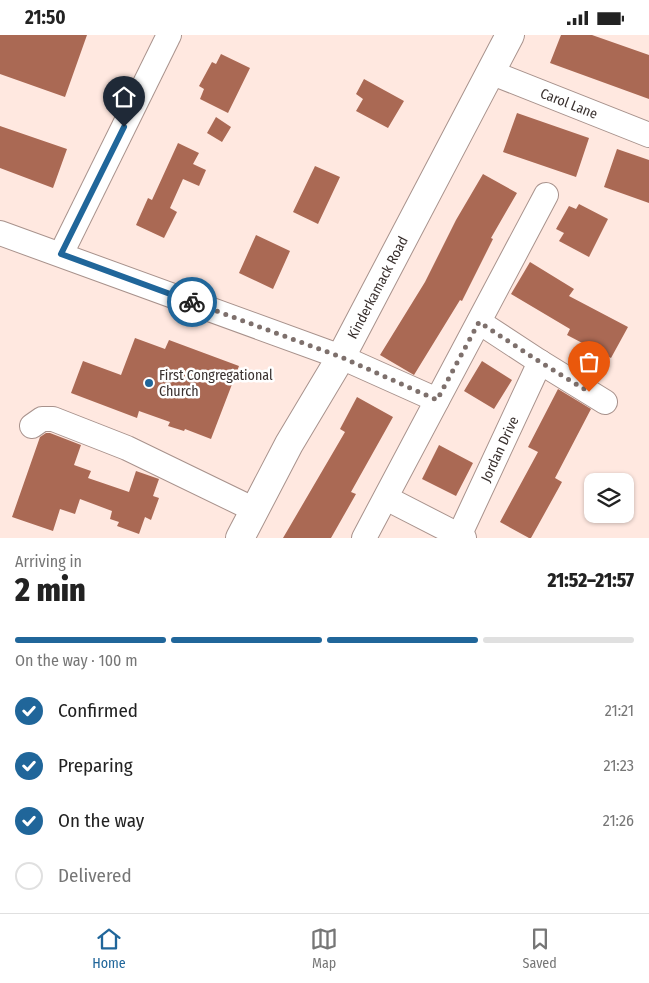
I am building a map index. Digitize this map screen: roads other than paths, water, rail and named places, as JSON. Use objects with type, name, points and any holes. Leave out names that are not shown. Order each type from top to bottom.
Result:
[{"type":"main road","name":"Kinderkamack Road","points":[[240,538],[289,444],[341,357],[510,35]]},
{"type":"street","points":[[61,254],[169,35]]},
{"type":"street","name":"Carol Lane","points":[[490,73],[649,135]]},
{"type":"street","points":[[364,538],[546,195]]},
{"type":"street","points":[[0,233],[341,357],[437,400]]},
{"type":"street","points":[[479,322],[605,401]]},
{"type":"street","name":"Jordan Drive","points":[[386,498],[461,537],[540,362]]},
{"type":"street","points":[[32,426],[48,418],[80,429],[127,448],[255,510]]},
{"type":"place","name":"First Congregational Church","points":[[149,383]]}]
